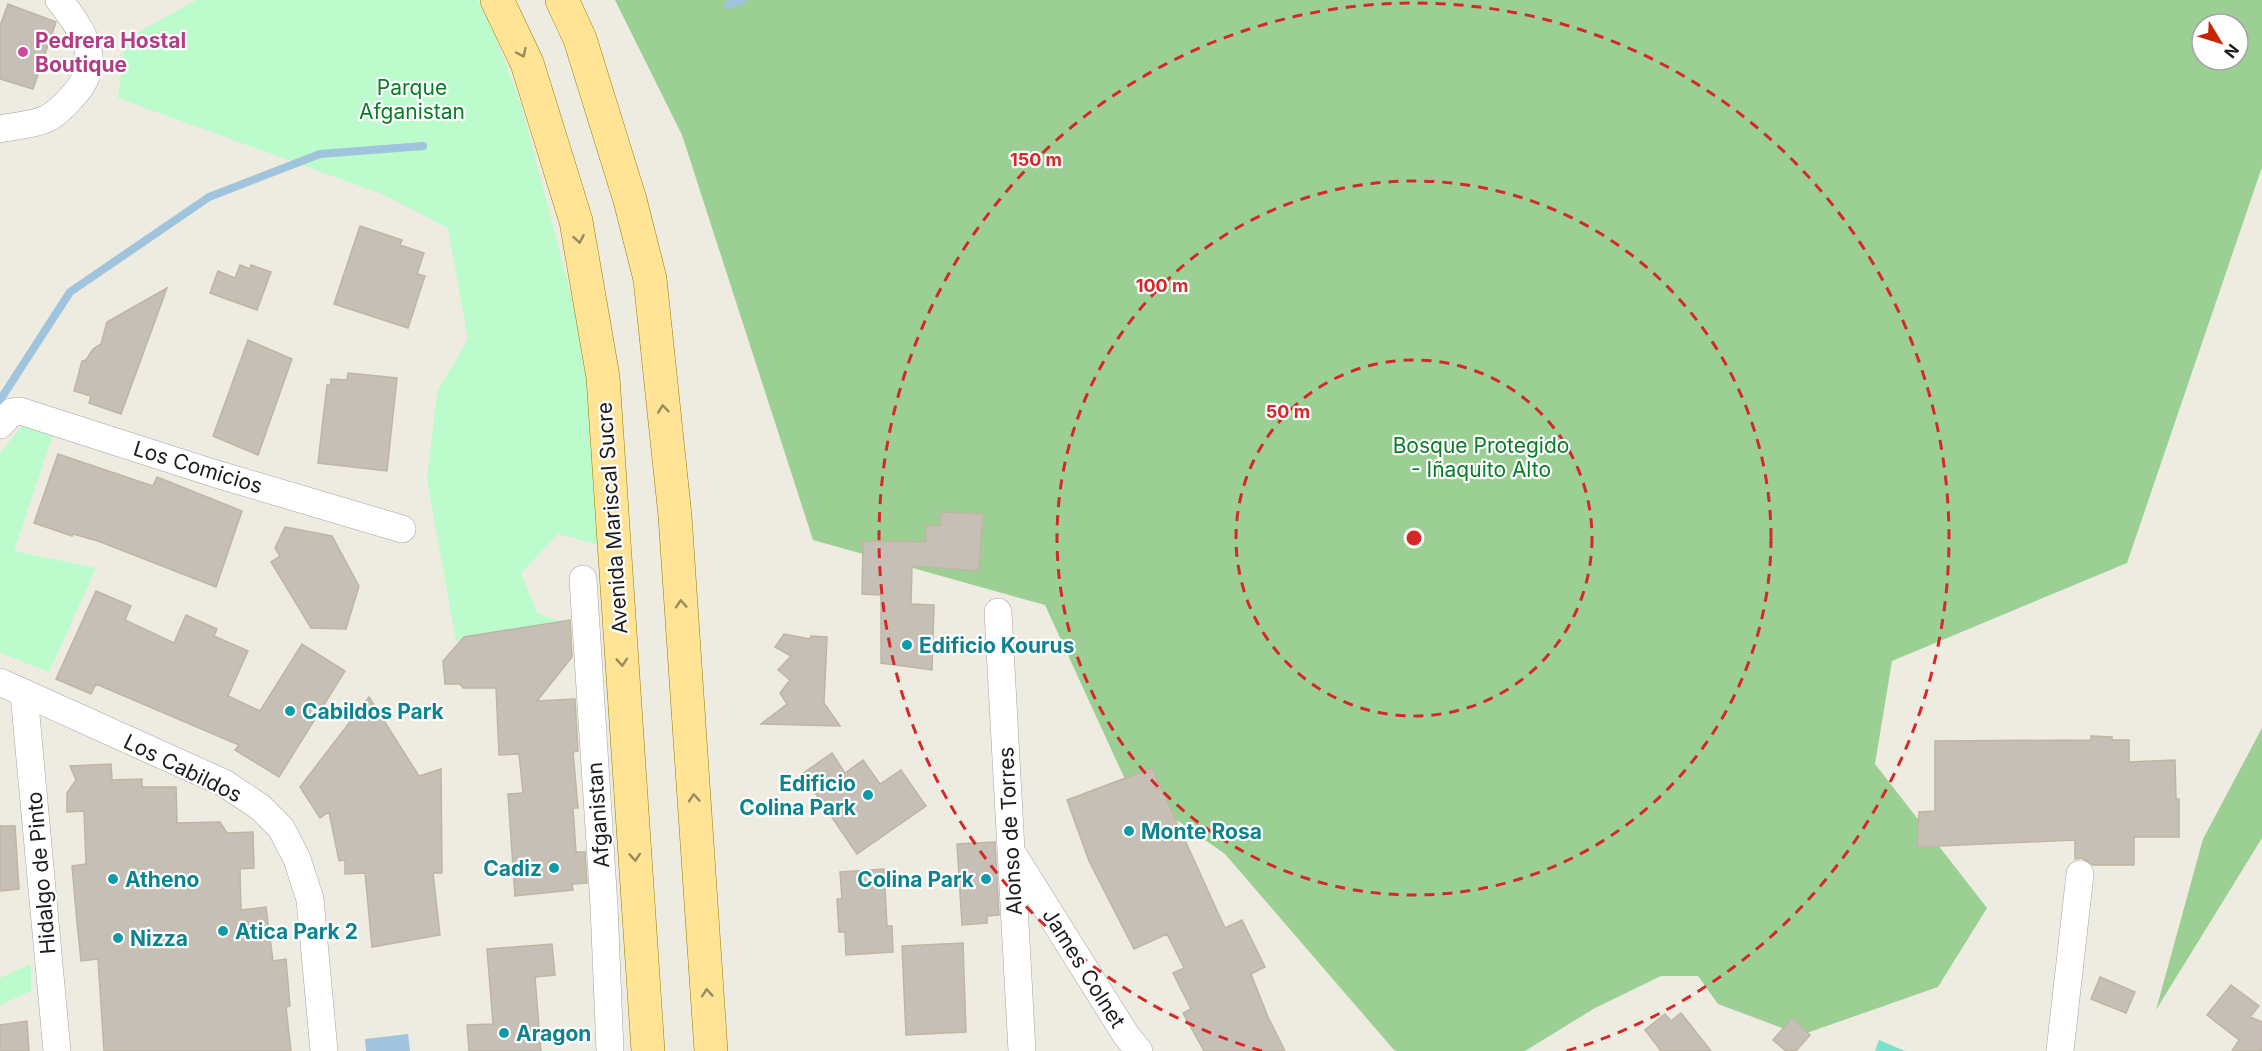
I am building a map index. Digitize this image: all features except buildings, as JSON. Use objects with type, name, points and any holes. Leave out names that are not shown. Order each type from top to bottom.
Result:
[{"type":"main road","name":"Avenida Mariscal Sucre","points":[[497,0],[527,63],[576,221],[603,377],[648,1051]]},
{"type":"main road","points":[[562,0],[580,39],[630,200],[650,279],[675,516],[711,1051]]},
{"type":"street","points":[[0,129],[45,120],[61,108],[83,83],[88,71],[88,50],[81,28],[59,0]]},
{"type":"street","name":"Los Comicios","points":[[0,425],[12,412],[20,411],[213,473],[402,529]]},
{"type":"street","name":"Afganistan","points":[[584,579],[604,906],[610,1051]]},
{"type":"street","name":"Alonso de Torres","points":[[998,612],[1022,1051]]},
{"type":"street","name":"Los Cabildos","points":[[0,682],[224,783],[260,807],[281,828],[297,859],[310,899],[324,1051]]},
{"type":"street","name":"Hidalgo de Pinto","points":[[24,694],[57,1051]]},
{"type":"street","name":"James Colnet","points":[[1011,853],[1126,1035],[1139,1051]]},
{"type":"street","points":[[2060,1051],[2080,874]]},
{"type":"green space","name":"Parque Afganistan","points":[[197,0],[478,0],[495,36],[522,107],[582,338],[612,548],[558,534],[521,573],[537,613],[559,621],[528,633],[481,636],[456,641],[427,479],[437,392],[468,339],[448,228],[382,194],[118,98],[125,39]]},
{"type":"green space","name":"Bosque Protegido - Iñaquito Alto","points":[[615,0],[2262,0],[2262,167],[2127,563],[1892,661],[1875,764],[1987,908],[1938,987],[1801,1035],[1718,1004],[1698,976],[1661,976],[1595,1008],[1525,1051],[1394,1050],[1225,854],[1128,786],[1045,605],[813,540],[682,135]]},
{"type":"green space","points":[[28,417],[55,428],[14,551],[96,568],[49,672],[0,653],[0,454]]},
{"type":"green space","points":[[2262,728],[2262,838],[2156,1010],[2203,839]]},
{"type":"green space","points":[[31,964],[31,991],[0,1005],[0,978]]},
{"type":"shaded area","points":[[408,1034],[410,1051],[366,1051],[365,1039]]},
{"type":"shaded area","points":[[1879,1040],[1905,1051],[1875,1051]]},
{"type":"waterway","points":[[728,5],[742,0]]},
{"type":"waterway","points":[[0,400],[70,292],[209,197],[320,154],[423,146]]},
{"type":"place","name":"Pedrera Hostal Boutique","points":[[23,52]]},
{"type":"place","name":"Edificio Kourus","points":[[907,645]]},
{"type":"place","name":"Cabildos Park","points":[[290,711]]},
{"type":"place","name":"Edificio Colina Park","points":[[868,795]]},
{"type":"place","name":"Monte Rosa","points":[[1129,831]]},
{"type":"place","name":"Cadiz","points":[[554,868]]},
{"type":"place","name":"Atheno","points":[[113,879]]},
{"type":"place","name":"Colina Park","points":[[986,879]]},
{"type":"place","name":"Atica Park 2","points":[[223,931]]},
{"type":"place","name":"Nizza","points":[[118,938]]},
{"type":"place","name":"Aragon","points":[[504,1033]]}]
